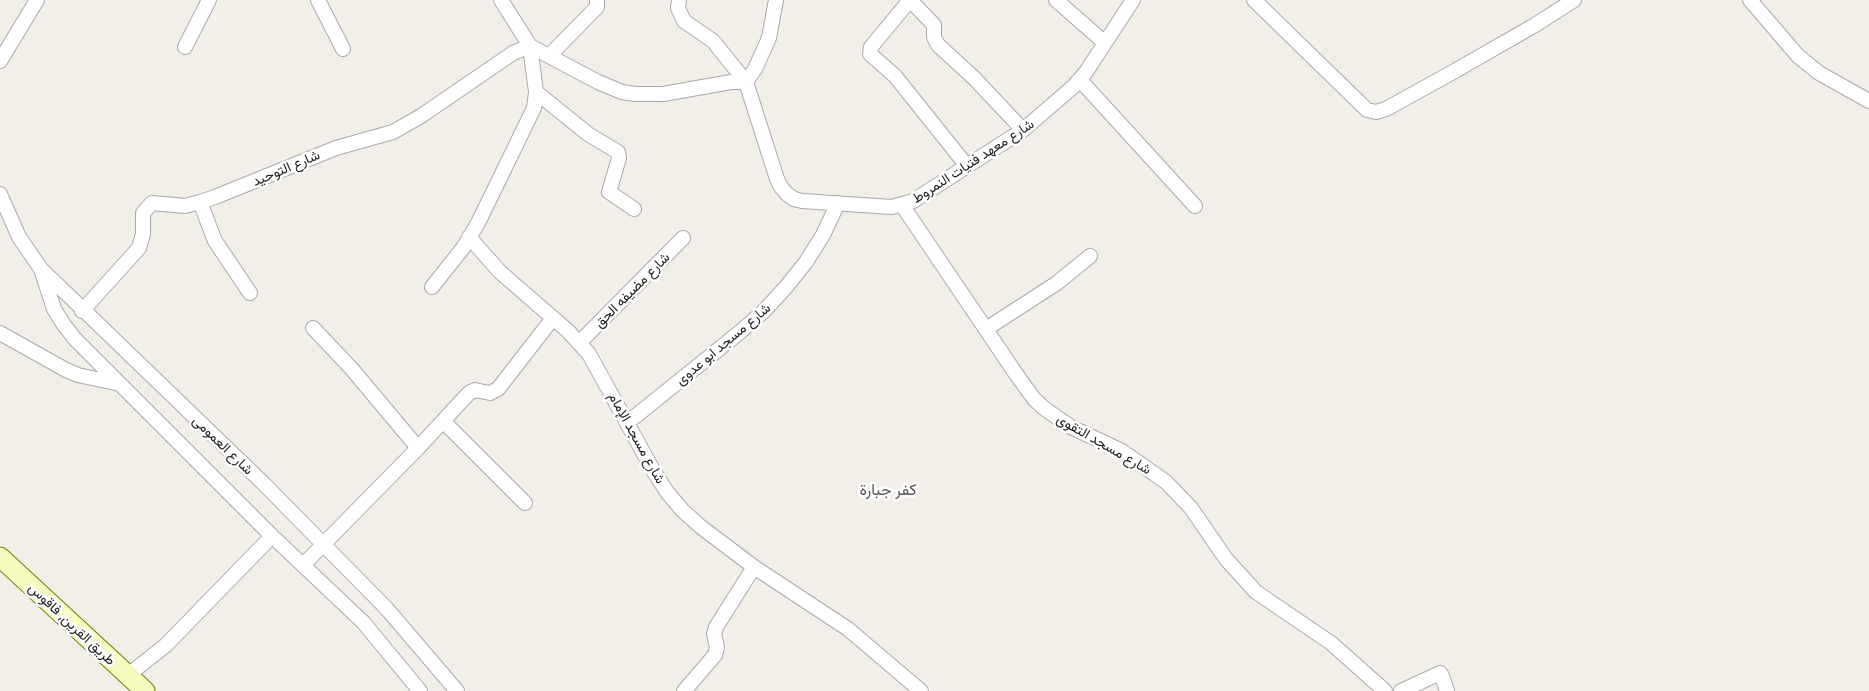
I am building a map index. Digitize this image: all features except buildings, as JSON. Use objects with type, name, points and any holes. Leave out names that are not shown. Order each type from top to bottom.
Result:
[{"type":"street","points":[[0,61],[37,0]]},
{"type":"street","points":[[185,47],[209,0]]},
{"type":"street","points":[[318,0],[343,49]]},
{"type":"street","points":[[432,287],[458,254],[478,223],[534,108],[536,92],[530,46],[501,0]]},
{"type":"street","points":[[549,56],[596,6],[597,0]]},
{"type":"street","points":[[679,0],[678,8],[684,21],[713,41],[746,82]]},
{"type":"street","points":[[746,82],[755,69],[768,38],[776,0]]},
{"type":"street","points":[[967,166],[895,76],[870,54],[871,47],[910,0],[934,24],[934,37],[938,45],[980,84],[1023,130]]},
{"type":"street","points":[[1056,0],[1104,43]]},
{"type":"street","name":"شارع معهد فتيات النمروط","points":[[746,82],[781,187],[794,198],[802,201],[892,207],[902,205],[914,200],[1023,130],[1080,80],[1133,0]]},
{"type":"street","points":[[1254,0],[1367,110],[1376,112],[1386,109],[1453,72],[1574,0]]},
{"type":"street","points":[[1750,0],[1798,56],[1819,73],[1869,101]]},
{"type":"street","points":[[530,46],[598,82],[622,92],[663,94],[731,82],[746,82]]},
{"type":"street","name":"شارع التوحيد","points":[[82,311],[139,248],[143,234],[143,213],[152,203],[185,206],[200,202],[336,148],[393,132],[421,116],[513,53],[530,46]]},
{"type":"street","points":[[1080,80],[1195,206]]},
{"type":"street","points":[[536,92],[588,134],[618,152],[619,158],[609,192],[634,209]]},
{"type":"street","name":"شارع العمومى","points":[[0,194],[19,237],[41,269],[82,311],[264,484],[387,609],[458,691]]},
{"type":"street","points":[[200,202],[215,241],[250,293]]},
{"type":"street","name":"شارع مسجد ابو عدوى","points":[[627,423],[764,311],[806,262],[823,234],[838,203]]},
{"type":"street","name":"شارع مسجد التقوى","points":[[902,205],[1025,387],[1045,409],[1071,427],[1122,451],[1166,482],[1191,508],[1226,559],[1256,592],[1331,643],[1385,691]]},
{"type":"street","name":"شارع مسجد الإمام","points":[[469,237],[500,272],[580,342],[598,368],[654,472],[667,492],[683,511],[701,528],[754,567],[848,629],[921,691]]},
{"type":"street","name":"شارع مضيفه الحق","points":[[580,342],[683,238]]},
{"type":"street","points":[[986,329],[1057,283],[1090,256]]},
{"type":"street","points":[[41,269],[54,309],[64,325],[120,384],[272,536],[363,622],[420,691]]},
{"type":"street","points":[[303,565],[472,391],[490,393],[498,389],[553,318]]},
{"type":"street","points":[[313,328],[351,368],[418,448]]},
{"type":"street","points":[[0,334],[78,375],[120,384]]},
{"type":"street","points":[[443,421],[524,503]]},
{"type":"street","points":[[127,676],[166,645],[272,536]]},
{"type":"street","name":"طريق القرين, فاقوس","points":[[0,557],[145,691]]},
{"type":"street","points":[[684,691],[715,655],[717,647],[714,634],[716,627],[754,567]]},
{"type":"street","points":[[1401,691],[1440,674],[1447,691]]},
{"type":"district","name":"كفر جبارة","points":[[888,490]]}]
